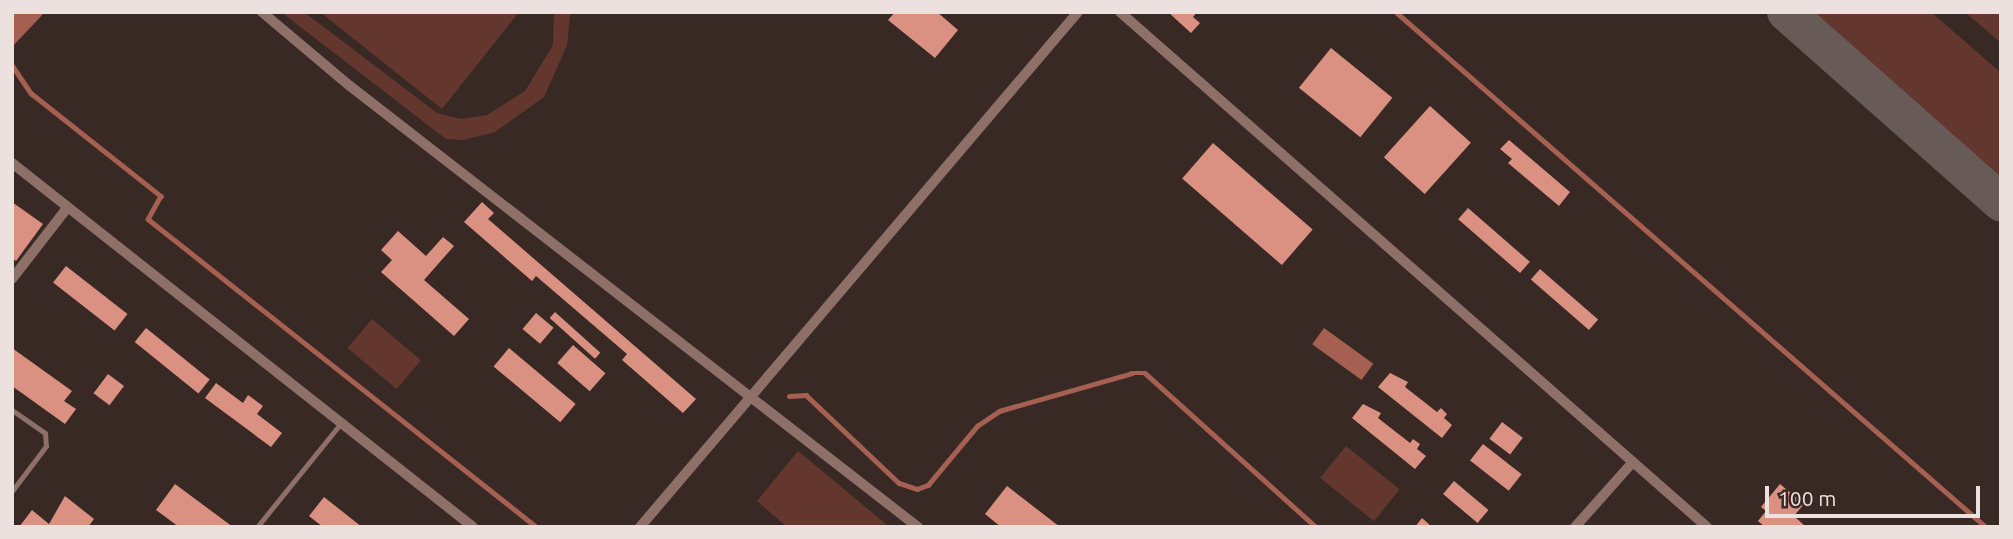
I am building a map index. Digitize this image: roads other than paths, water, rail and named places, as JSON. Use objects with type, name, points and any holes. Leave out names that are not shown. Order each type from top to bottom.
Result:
[{"type":"street","points":[[262,12],[350,86],[752,395],[918,527]]},
{"type":"street","points":[[640,527],[1078,12]]},
{"type":"street","points":[[1120,12],[1707,527]]},
{"type":"street","points":[[12,163],[472,527]]},
{"type":"street","points":[[12,279],[67,208]]},
{"type":"street","points":[[1576,527],[1633,462]]},
{"type":"lane","points":[[12,410],[44,433],[46,446],[12,491]]},
{"type":"lane","points":[[257,527],[341,423]]},
{"type":"waterway","points":[[1396,12],[1986,527]]},
{"type":"waterway","points":[[12,65],[31,93],[161,196],[148,219],[536,527]]},
{"type":"waterway","points":[[789,396],[806,395],[899,483],[917,489],[928,485],[977,426],[999,411],[1132,373],[1145,373],[1316,527]]}]
